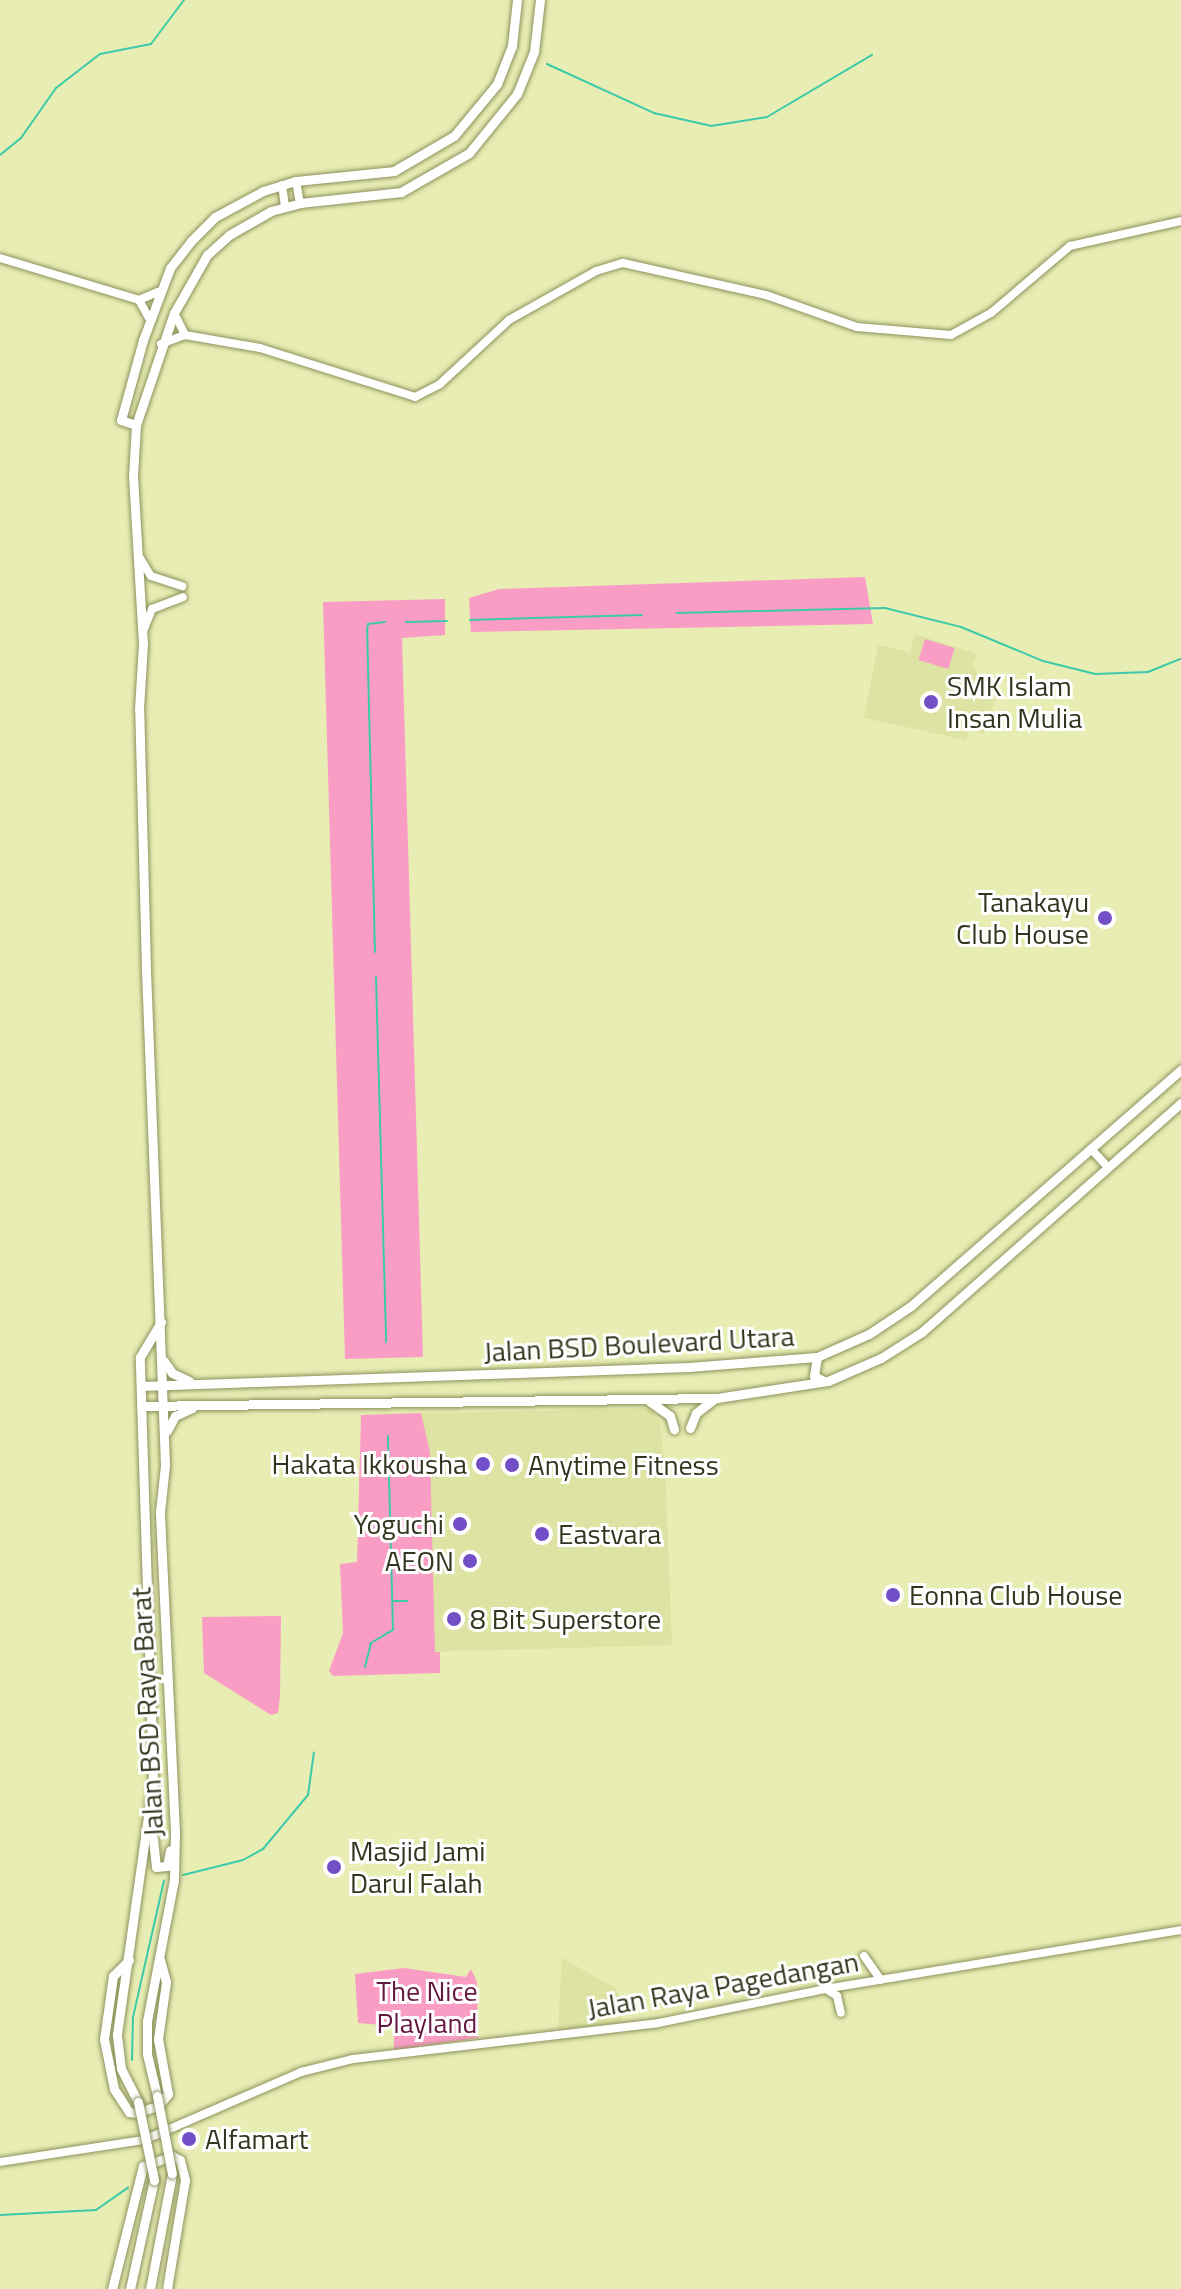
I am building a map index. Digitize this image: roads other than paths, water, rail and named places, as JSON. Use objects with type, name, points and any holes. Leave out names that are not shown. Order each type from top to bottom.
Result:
[{"type":"main road","points":[[517,0],[512,46],[497,84],[454,136],[394,171],[296,181],[215,217],[170,268],[158,292],[121,420],[136,425],[161,344],[174,313],[207,255],[250,222],[300,203],[401,192],[469,153],[517,94],[534,52],[540,0]]},
{"type":"main road","name":"Jalan BSD Raya Barat","points":[[136,425],[133,476],[143,633],[139,709],[154,1275],[161,1322],[163,1385],[160,1512],[169,1783],[176,1863],[146,2040],[172,2174],[150,2289]]},
{"type":"main road","name":"Jalan BSD Boulevard Utara","points":[[141,1386],[704,1367],[817,1357],[869,1334],[911,1306],[1181,1070]]},
{"type":"main road","name":"Jalan BSD Boulevard Utara","points":[[141,1406],[717,1398],[795,1390],[828,1381],[881,1358],[922,1332],[1181,1103]]},
{"type":"main road","name":"Jalan BSD Raya Barat","points":[[130,2289],[154,2180],[138,2102],[118,2051],[153,1780],[140,1357],[161,1322]]},
{"type":"main road","points":[[162,1355],[172,1373],[202,1383]]},
{"type":"main road","points":[[817,1357],[814,1376],[828,1381]]},
{"type":"main road","points":[[231,1406],[225,1394],[232,1382]]},
{"type":"main road","points":[[645,1398],[670,1416],[674,1429]]},
{"type":"main road","points":[[690,1428],[703,1405],[717,1398]]},
{"type":"main road","points":[[164,1439],[175,1416],[203,1404]]},
{"type":"main road","points":[[153,1780],[152,1860],[161,1868],[169,1861],[169,1783]]},
{"type":"main road","points":[[129,1960],[113,1976],[104,2039],[114,2089],[129,2112],[136,2113],[158,2106],[168,2094],[158,2039],[166,1982],[159,1956]]},
{"type":"main road","points":[[112,2289],[143,2166],[172,2156],[180,2160],[185,2180],[167,2289]]},
{"type":"street","points":[[296,181],[300,203]]},
{"type":"street","points":[[282,185],[285,207]]},
{"type":"street","points":[[161,344],[185,335],[294,355],[415,397],[440,384],[509,320],[616,264],[766,295],[857,327],[947,335],[991,313],[1070,246],[1181,221]]},
{"type":"street","points":[[0,258],[139,300],[158,292]]},
{"type":"street","points":[[139,300],[149,318]]},
{"type":"street","points":[[174,313],[185,335]]},
{"type":"street","points":[[140,558],[151,576],[182,586]]},
{"type":"street","points":[[143,633],[152,609],[183,597]]},
{"type":"street","points":[[1091,1149],[1107,1166]]},
{"type":"street","name":"Jalan Raya Pagedangan","points":[[0,2162],[144,2140],[291,2076],[344,2060],[658,2023],[825,1989],[1181,1930]]},
{"type":"street","points":[[864,1956],[882,1980]]},
{"type":"street","points":[[825,1989],[837,1996],[841,2013]]},
{"type":"waterway","points":[[0,155],[21,138],[56,88],[100,54],[151,44],[184,0]]},
{"type":"waterway","points":[[547,64],[654,113],[711,126],[767,117],[872,55]]},
{"type":"waterway","points":[[677,613],[885,608],[961,627],[1043,661],[1095,674],[1148,672],[1181,659]]},
{"type":"waterway","points":[[470,620],[642,615]]},
{"type":"waterway","points":[[406,622],[447,621]]},
{"type":"waterway","points":[[375,952],[367,631],[368,624],[385,622]]},
{"type":"waterway","points":[[376,977],[386,1342]]},
{"type":"waterway","points":[[365,1667],[371,1643],[393,1630],[388,1436]]},
{"type":"waterway","points":[[393,1601],[407,1601]]},
{"type":"waterway","points":[[183,1875],[243,1860],[263,1849],[308,1795],[314,1752]]},
{"type":"waterway","points":[[132,2060],[133,2017],[164,1880]]},
{"type":"waterway","points":[[0,2215],[96,2210],[128,2188]]},
{"type":"place","name":"SMK Islam Insan Mulia","points":[[931,702]]},
{"type":"place","name":"Tanakayu Club House","points":[[1105,918]]},
{"type":"place","name":"Hakata Ikkousha","points":[[483,1464]]},
{"type":"place","name":"Anytime Fitness","points":[[512,1465]]},
{"type":"place","name":"Yoguchi","points":[[460,1524]]},
{"type":"place","name":"Eastvara","points":[[542,1534]]},
{"type":"place","name":"AEON","points":[[470,1561]]},
{"type":"place","name":"Eonna Club House","points":[[893,1595]]},
{"type":"place","name":"8 Bit Superstore","points":[[454,1619]]},
{"type":"place","name":"Masjid Jami Darul Falah","points":[[334,1867]]},
{"type":"place","name":"Alfamart","points":[[189,2139]]},
{"type":"park label","name":"The Nice Playland","points":[[427,2007]]}]
